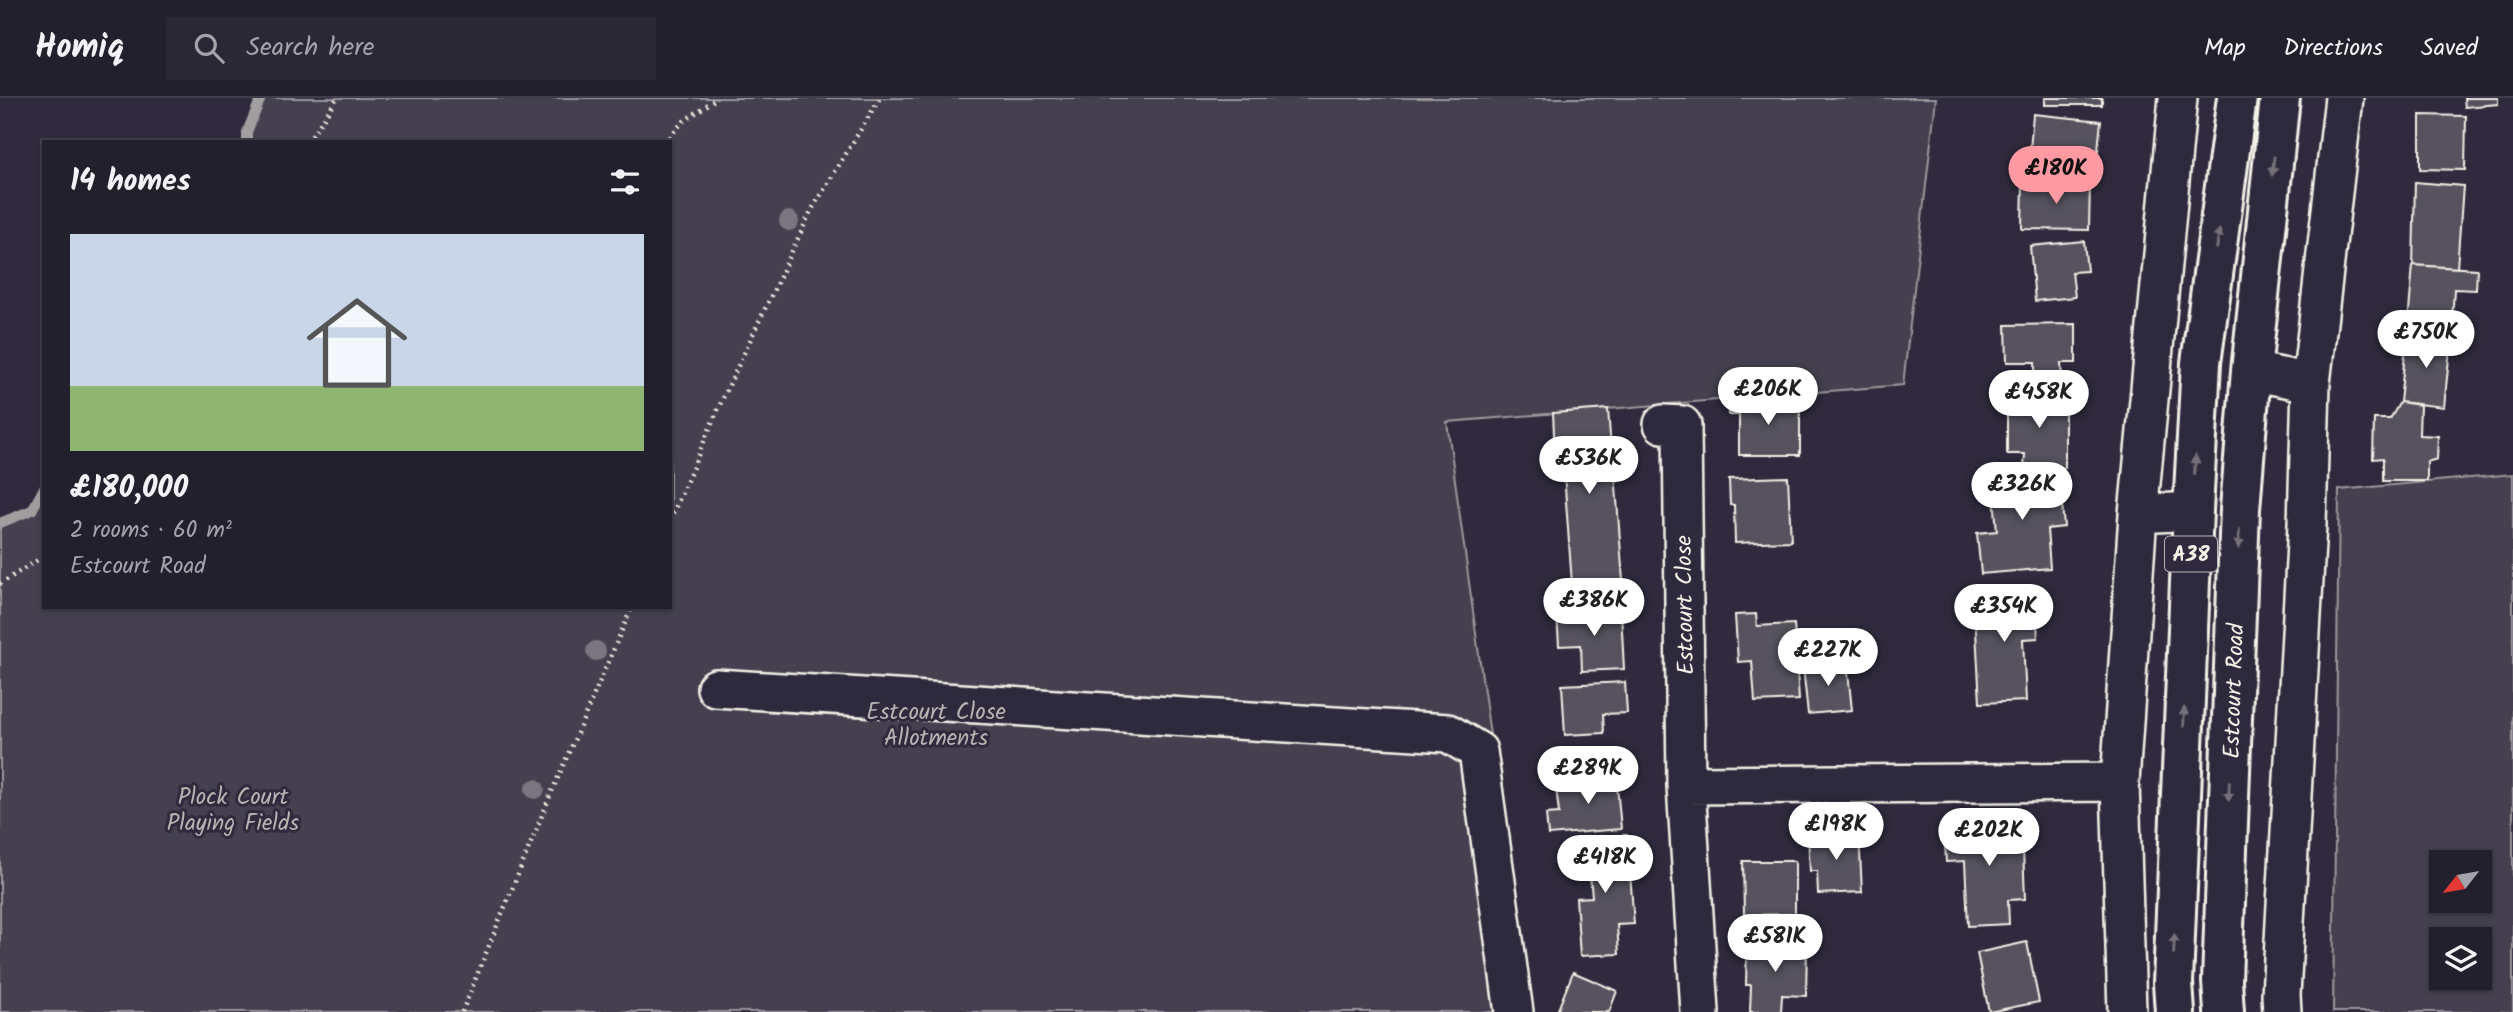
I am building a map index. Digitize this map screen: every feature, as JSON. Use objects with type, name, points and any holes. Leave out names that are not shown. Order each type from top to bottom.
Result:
[{"type":"main road","name":"Estcourt Road","points":[[2174,997],[2201,363],[2236,98]]},
{"type":"main road","name":"Estcourt Road","points":[[2224,1012],[2222,981],[2240,509],[2251,371],[2280,98]]},
{"type":"street","points":[[2127,1012],[2120,782],[2138,514],[2178,98]]},
{"type":"street","points":[[2282,1012],[2307,526],[2311,383],[2344,98]]},
{"type":"street","points":[[2251,371],[2311,383]]},
{"type":"street","name":"Estcourt Close","points":[[1681,423],[1686,785],[1700,1012]]},
{"type":"street","points":[[2138,514],[2193,511]]},
{"type":"street","points":[[716,688],[1448,733],[1478,751],[1514,1012]]},
{"type":"street","points":[[1686,785],[2120,782]]},
{"type":"street","name":"Estcourt Road","points":[[2125,975],[2174,997]]},
{"type":"path","points":[[309,140],[337,98]]},
{"type":"path","points":[[666,140],[684,121],[717,98]]},
{"type":"path","points":[[672,515],[723,398],[811,211],[880,98]]},
{"type":"path","points":[[0,584],[42,557]]},
{"type":"path","points":[[463,1012],[550,796],[631,609]]},
{"type":"green space","points":[[261,98],[1936,98],[1903,385],[1447,422],[1528,1012],[0,1012],[0,523],[32,510],[42,492],[42,609],[672,609],[672,140],[247,140],[247,132]]},
{"type":"green space","points":[[2513,474],[2513,1012],[2333,1012],[2339,490]]},
{"type":"building","points":[[2045,98],[2102,98],[2102,105],[2045,105]]},
{"type":"building","points":[[2464,98],[2498,98],[2498,104],[2465,107]]},
{"type":"building","points":[[2033,114],[2101,121],[2096,169],[2029,162]]},
{"type":"building","points":[[2420,115],[2466,116],[2465,170],[2420,169]]},
{"type":"building","points":[[2023,181],[2090,182],[2089,230],[2022,229]]},
{"type":"building","points":[[2415,182],[2463,186],[2457,268],[2413,265]]},
{"type":"building","points":[[2084,241],[2087,271],[2072,272],[2075,297],[2035,301],[2030,246]]},
{"type":"building","points":[[2413,265],[2477,269],[2476,290],[2454,289],[2451,339],[2407,334]]},
{"type":"building","points":[[2076,324],[2076,363],[2061,363],[2062,377],[2035,377],[2035,362],[2007,362],[2006,325]]},
{"type":"building","points":[[2407,334],[2451,339],[2444,407],[2400,402]]},
{"type":"building","points":[[2021,393],[2065,393],[2065,468],[2024,468],[2025,454],[2007,454],[2007,410],[2022,410]]},
{"type":"building","points":[[1729,401],[1800,401],[1800,455],[1739,455],[1739,415],[1729,415]]},
{"type":"building","points":[[2400,402],[2420,405],[2419,435],[2438,436],[2437,459],[2427,462],[2427,481],[2383,481],[2383,458],[2373,459],[2374,419],[2390,419]]},
{"type":"building","points":[[1608,409],[1611,449],[1598,450],[1600,473],[1615,473],[1623,581],[1572,584],[1564,474],[1556,475],[1553,413]]},
{"type":"building","points":[[2059,469],[2064,527],[2047,529],[2050,568],[1981,574],[1977,533],[1997,531],[1992,475]]},
{"type":"building","points":[[1788,477],[1791,541],[1735,543],[1734,505],[1730,505],[1729,479]]},
{"type":"building","points":[[2035,591],[2038,638],[2023,639],[2026,701],[1980,703],[1974,595]]},
{"type":"building","points":[[1621,611],[1624,669],[1582,671],[1581,645],[1559,646],[1557,614]]},
{"type":"building","points":[[1756,614],[1757,626],[1794,624],[1799,700],[1755,702],[1752,661],[1738,662],[1735,615]]},
{"type":"building","points":[[1847,663],[1852,710],[1808,714],[1803,667]]},
{"type":"building","points":[[1625,682],[1627,713],[1603,714],[1604,733],[1565,735],[1562,685]]},
{"type":"building","points":[[1615,765],[1621,829],[1548,835],[1546,814],[1559,813],[1556,788],[1595,785],[1593,766]]},
{"type":"building","points":[[2022,823],[2025,899],[2008,900],[2009,924],[1968,926],[1965,861],[1946,862],[1944,826]]},
{"type":"building","points":[[1859,833],[1862,892],[1818,894],[1817,871],[1810,871],[1808,835]]},
{"type":"building","points":[[1627,835],[1634,924],[1617,925],[1619,954],[1580,956],[1576,898],[1592,897],[1590,875],[1585,875],[1582,838]]},
{"type":"building","points":[[1743,861],[1795,861],[1795,914],[1744,915]]},
{"type":"building","points":[[2027,942],[2039,1002],[1989,1012],[1977,953]]},
{"type":"building","points":[[1747,943],[1807,945],[1806,996],[1782,995],[1781,1012],[1750,1012],[1751,985],[1746,985]]},
{"type":"building","points":[[1573,972],[1617,991],[1609,1012],[1557,1012]]},
{"type":"waterway","points":[[247,140],[247,132],[261,98]]},
{"type":"waterway","points":[[0,523],[32,510],[42,492]]},
{"type":"park label","name":"Estcourt Close Allotments","points":[[936,724]]},
{"type":"park label","name":"Plock Court Playing Fields","points":[[233,809]]}]
